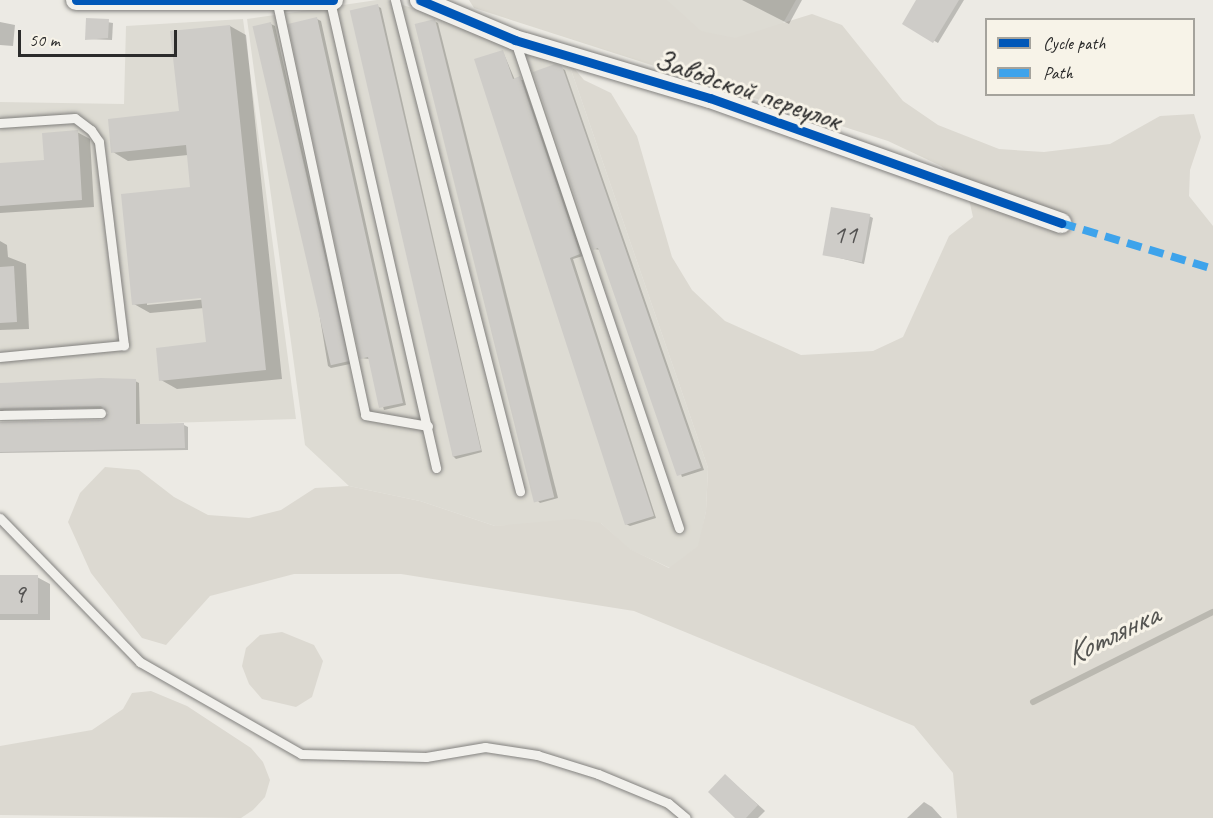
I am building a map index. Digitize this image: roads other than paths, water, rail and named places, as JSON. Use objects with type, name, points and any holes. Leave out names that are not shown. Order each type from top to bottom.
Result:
[{"type":"street","points":[[75,0],[277,3],[332,0]]},
{"type":"street","name":"Заводской переулок","points":[[420,0],[515,40],[710,98],[1061,223]]},
{"type":"lane","points":[[332,0],[436,468]]},
{"type":"lane","points":[[395,0],[520,491]]},
{"type":"lane","points":[[277,3],[365,415],[428,426]]},
{"type":"lane","points":[[515,40],[679,528]]},
{"type":"lane","points":[[0,123],[75,118],[91,130],[99,142],[124,345],[0,357]]},
{"type":"lane","points":[[0,415],[101,413]]},
{"type":"lane","points":[[0,518],[140,662],[301,754],[426,757],[485,747],[537,755],[598,774],[668,803],[687,818]]},
{"type":"waterway","name":"Котлянка","points":[[1033,702],[1213,612]]}]
